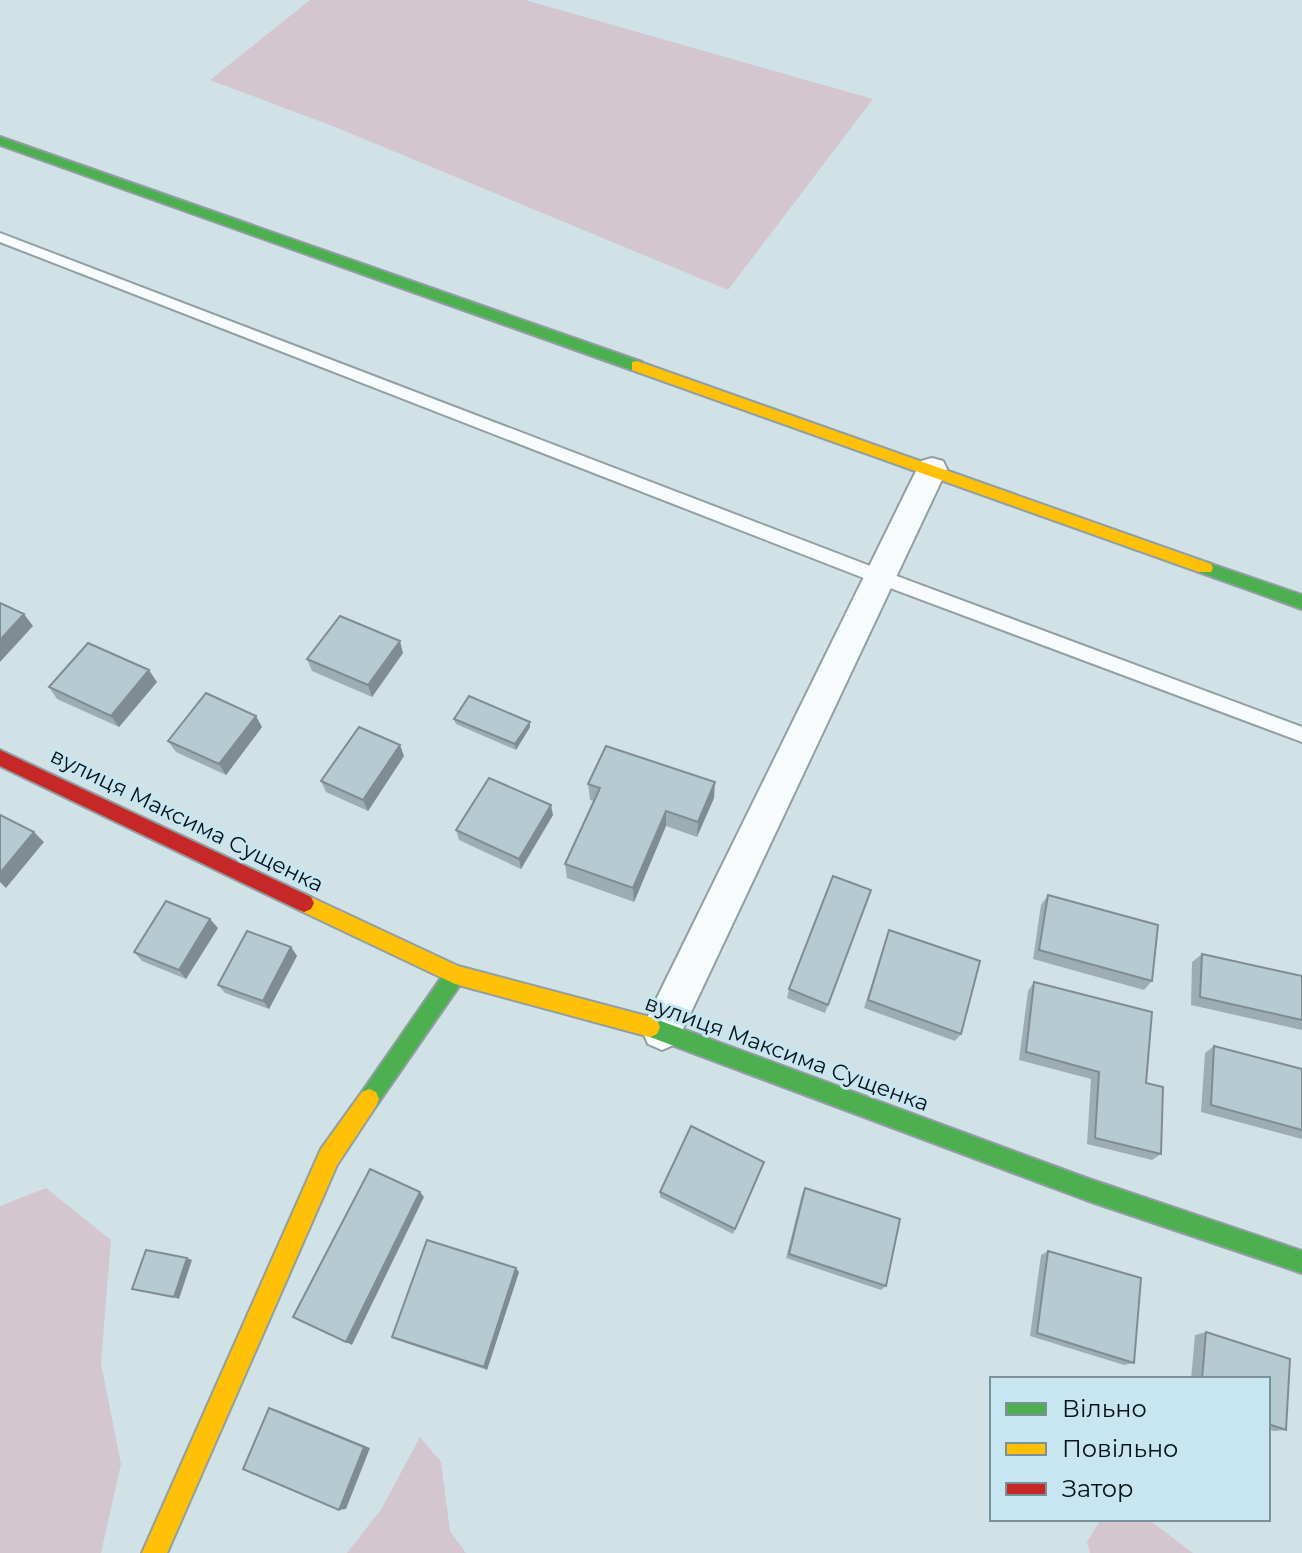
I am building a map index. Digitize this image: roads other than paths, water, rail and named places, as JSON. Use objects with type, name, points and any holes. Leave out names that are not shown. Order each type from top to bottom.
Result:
[{"type":"main road","points":[[0,141],[1302,602]]},
{"type":"main road","name":"вулиця Максима Сущенка","points":[[0,758],[455,975],[662,1030],[1086,1189],[1302,1262]]},
{"type":"main road","points":[[154,1553],[329,1157],[455,975]]},
{"type":"street","points":[[662,1030],[932,469]]},
{"type":"lane","points":[[0,237],[880,577],[1302,735]]}]
